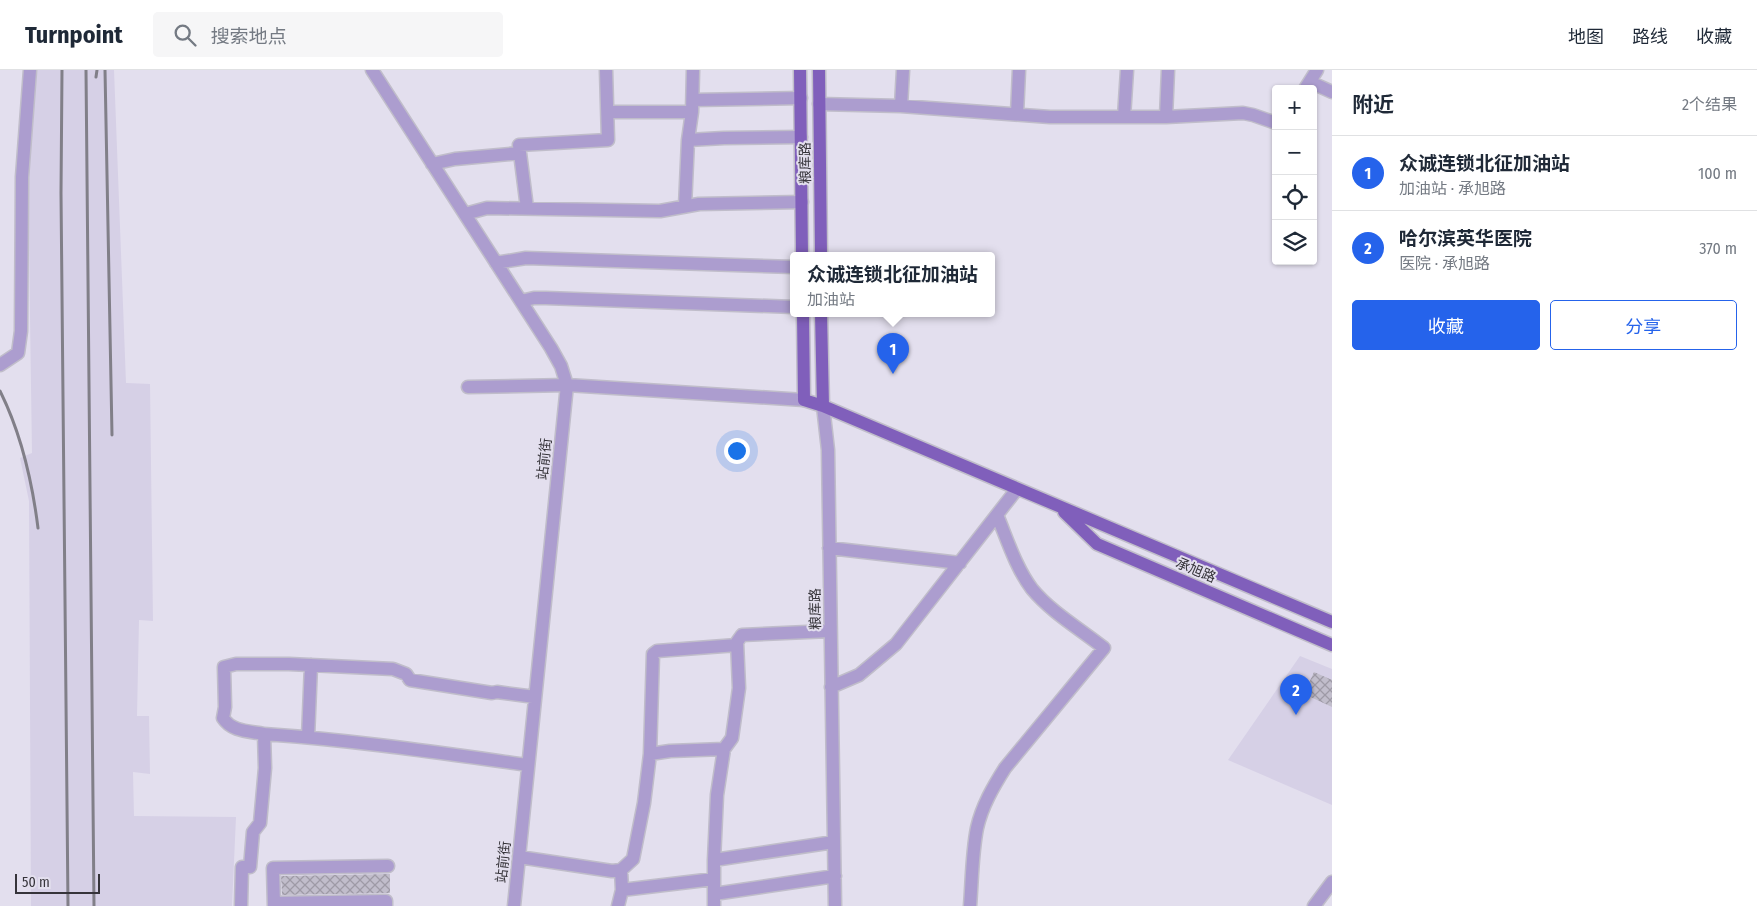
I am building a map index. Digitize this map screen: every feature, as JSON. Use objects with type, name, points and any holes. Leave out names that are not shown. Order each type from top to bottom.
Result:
[{"type":"main road","name":"粮库路","points":[[800,70],[802,252]]},
{"type":"main road","name":"粮库路","points":[[819,70],[821,252]]},
{"type":"main road","points":[[803,317],[804,400]]},
{"type":"main road","name":"粮库路","points":[[821,317],[822,406]]},
{"type":"main road","name":"承旭路","points":[[804,400],[1332,622]]},
{"type":"main road","name":"承旭路","points":[[1058,507],[1097,544],[1332,645]]},
{"type":"street","points":[[0,365],[18,353],[21,331],[22,177],[30,70]]},
{"type":"street","name":"站前街","points":[[372,70],[561,366],[567,385],[514,906]]},
{"type":"street","points":[[527,208],[519,145],[608,140],[606,70]]},
{"type":"street","points":[[685,206],[693,70]]},
{"type":"street","points":[[901,106],[903,70]]},
{"type":"street","points":[[1017,114],[1019,70]]},
{"type":"street","points":[[1124,117],[1127,70]]},
{"type":"street","points":[[1166,117],[1168,70]]},
{"type":"street","points":[[1313,76],[1332,92]]},
{"type":"street","points":[[608,112],[801,98]]},
{"type":"street","points":[[819,104],[901,106],[1050,117],[1166,117],[1242,113],[1272,122]]},
{"type":"street","points":[[688,140],[801,138]]},
{"type":"street","points":[[432,164],[455,159],[520,153]]},
{"type":"street","points":[[465,214],[487,208],[655,211],[720,203],[802,202]]},
{"type":"street","points":[[496,263],[526,258],[790,267]]},
{"type":"street","points":[[520,301],[546,298],[790,307]]},
{"type":"street","points":[[468,387],[567,385],[804,400]]},
{"type":"street","name":"粮库路","points":[[822,406],[828,450],[835,906]]},
{"type":"street","points":[[831,687],[859,675],[896,644],[1017,489]]},
{"type":"street","points":[[970,906],[977,829],[993,788],[1005,768],[1104,648],[1046,603],[1032,588],[1020,567],[997,515]]},
{"type":"street","points":[[829,548],[960,563]]},
{"type":"street","points":[[830,631],[742,635],[737,642],[739,688],[732,738],[724,749],[717,795],[714,900],[835,876]]},
{"type":"street","points":[[519,858],[612,871],[621,870],[633,859],[644,803],[650,754],[653,654],[658,651],[737,645]]},
{"type":"street","points":[[528,765],[430,751],[264,734],[233,728],[227,725],[223,718],[225,707],[224,667],[236,664],[393,669],[406,674],[410,680],[492,693],[535,697]]},
{"type":"street","points":[[308,737],[311,665]]},
{"type":"street","points":[[241,906],[242,867],[250,867],[253,832],[260,823],[265,768],[264,734]]},
{"type":"street","points":[[650,754],[724,749]]},
{"type":"street","points":[[714,860],[834,842]]},
{"type":"street","points":[[386,906],[386,902],[274,904],[273,868],[388,866]]},
{"type":"street","points":[[618,906],[622,890],[621,870]]},
{"type":"street","points":[[622,890],[714,879]]},
{"type":"street","points":[[1314,906],[1332,882]]},
{"type":"shaded area","points":[[37,70],[114,70],[126,383],[150,384],[153,621],[139,620],[137,716],[149,716],[150,774],[133,772],[134,816],[236,817],[232,906],[31,906],[29,501],[20,458],[32,453],[28,180]]},
{"type":"shaded area","points":[[1300,656],[1332,669],[1332,805],[1228,760]]},
{"type":"building","points":[[1314,672],[1332,680],[1332,707],[1304,694]]},
{"type":"building","points":[[390,874],[390,893],[282,895],[281,876]]},
{"type":"railway","points":[[62,70],[61,193],[68,906]]},
{"type":"railway","points":[[86,70],[94,906]]},
{"type":"railway","points":[[96,77],[97,70]]},
{"type":"railway","points":[[105,70],[112,435]]},
{"type":"railway","points":[[0,391],[14,423],[25,457],[38,528]]},
{"type":"place","name":"众诚连锁北征加油站","points":[[893,374]]},
{"type":"place","name":"哈尔滨英华医院","points":[[1296,715]]}]
